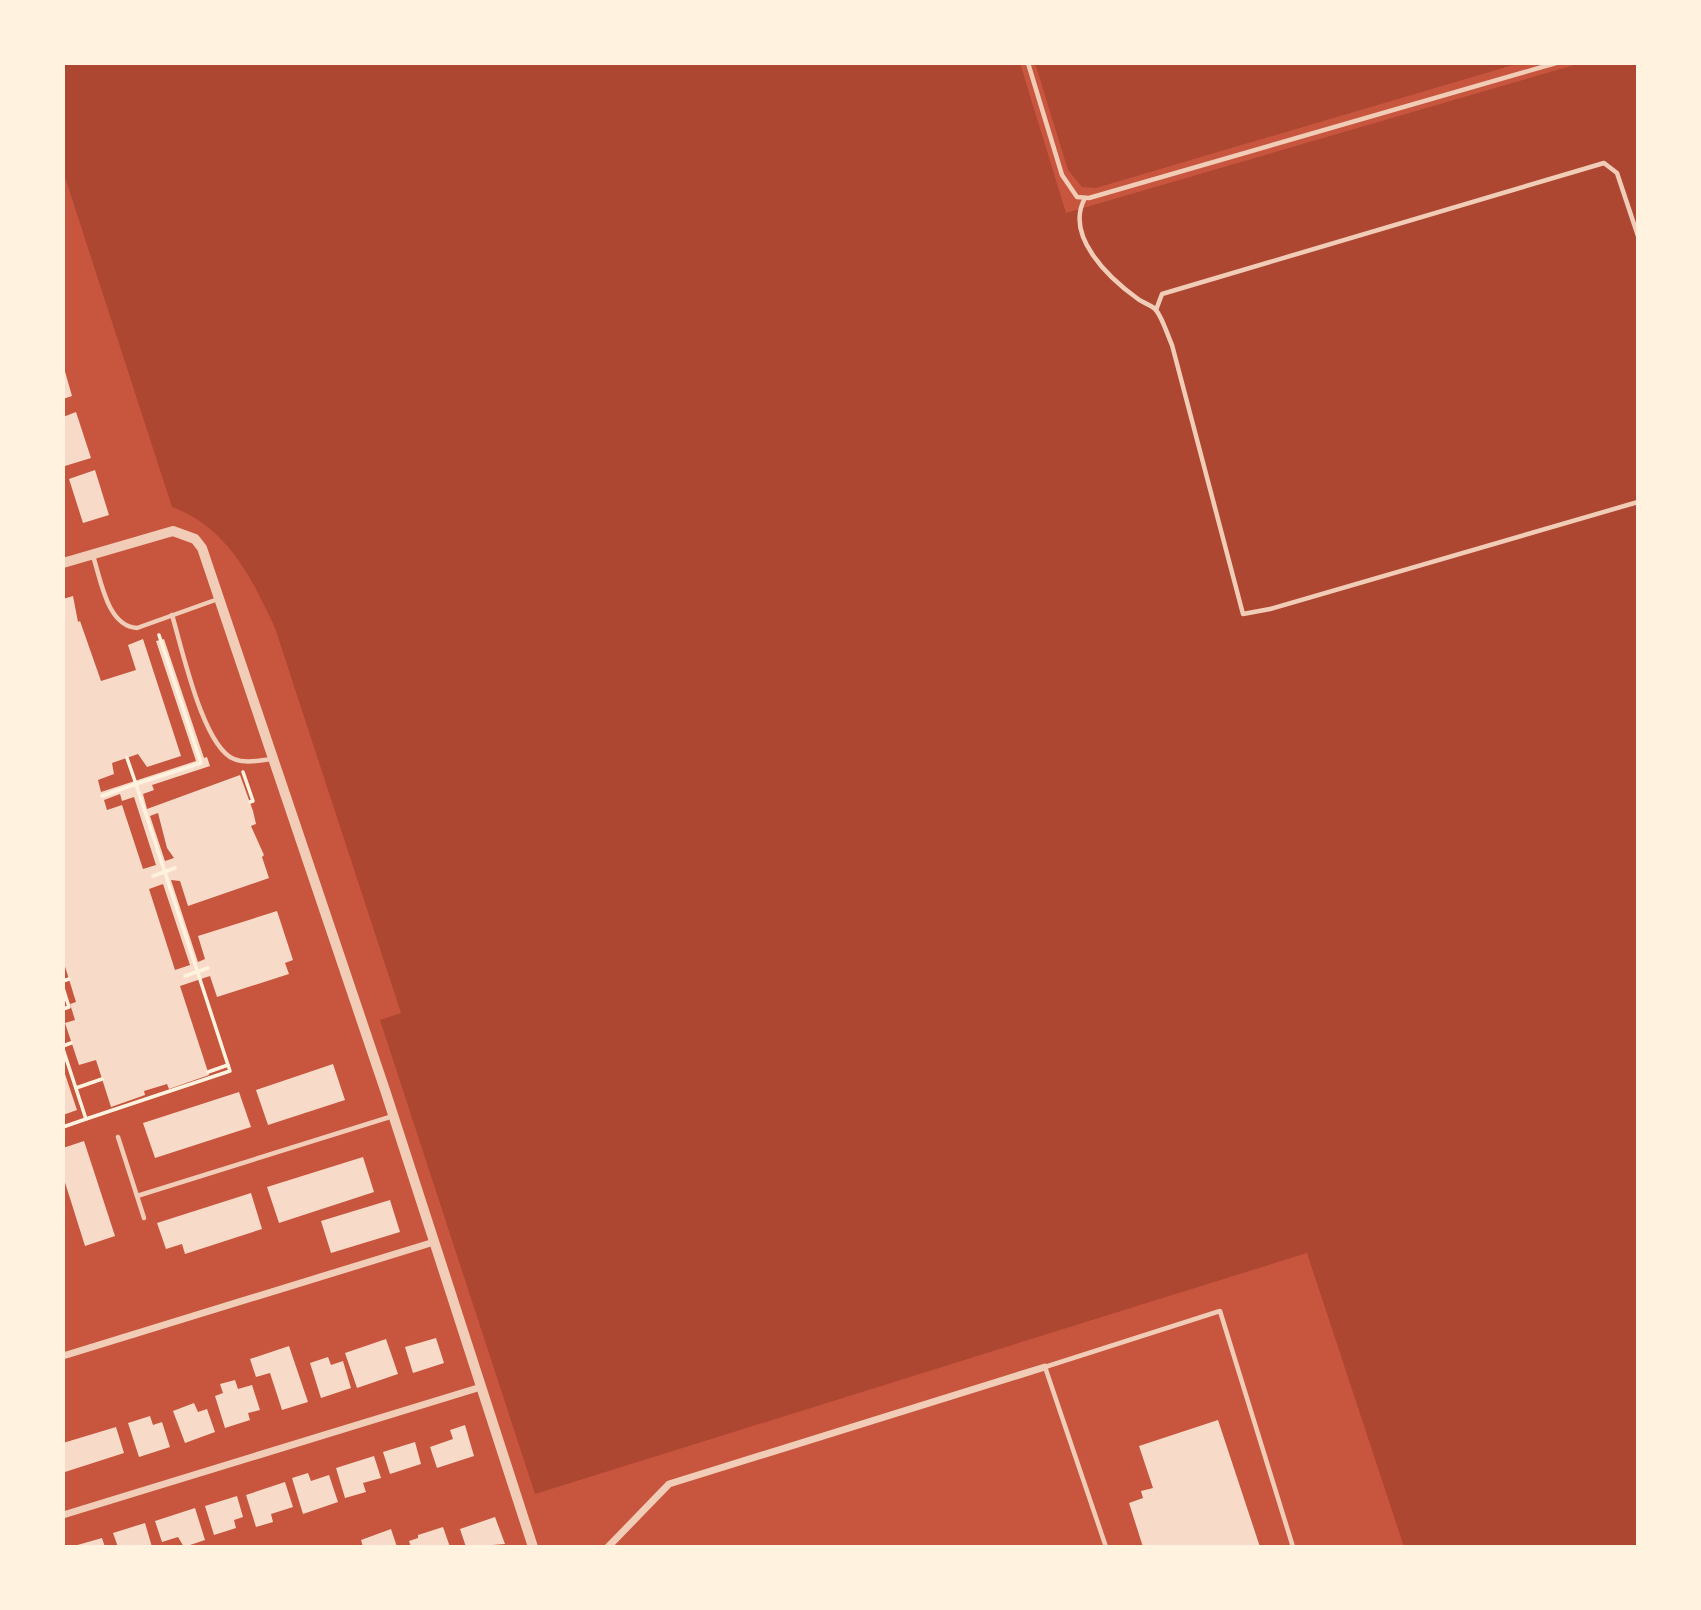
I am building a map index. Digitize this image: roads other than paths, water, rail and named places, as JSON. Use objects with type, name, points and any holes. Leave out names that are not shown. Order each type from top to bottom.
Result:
[{"type":"street","points":[[63,563],[161,533],[185,534],[202,548],[393,1115],[533,1547]]},
{"type":"street","points":[[63,1356],[434,1242]]},
{"type":"street","points":[[608,1547],[670,1484],[1045,1367]]},
{"type":"street","points":[[63,1515],[481,1387]]},
{"type":"lane","points":[[1028,63],[1062,175],[1077,197],[1085,198],[1103,197],[1556,63]]},
{"type":"lane","points":[[1156,310],[1162,294],[1604,163],[1618,173],[1638,236]]},
{"type":"lane","points":[[1085,198],[1079,209],[1079,223],[1091,253],[1107,272],[1138,299],[1156,310],[1172,345],[1243,614],[1270,609],[1638,502]]},
{"type":"lane","points":[[92,554],[118,622],[137,628],[219,599]]},
{"type":"lane","points":[[172,615],[211,734],[221,749],[238,760],[252,762],[273,758]]},
{"type":"lane","points":[[137,1196],[393,1115]]},
{"type":"lane","points":[[118,1137],[144,1217]]},
{"type":"lane","points":[[1106,1547],[1045,1367],[1220,1311],[1293,1547]]}]
